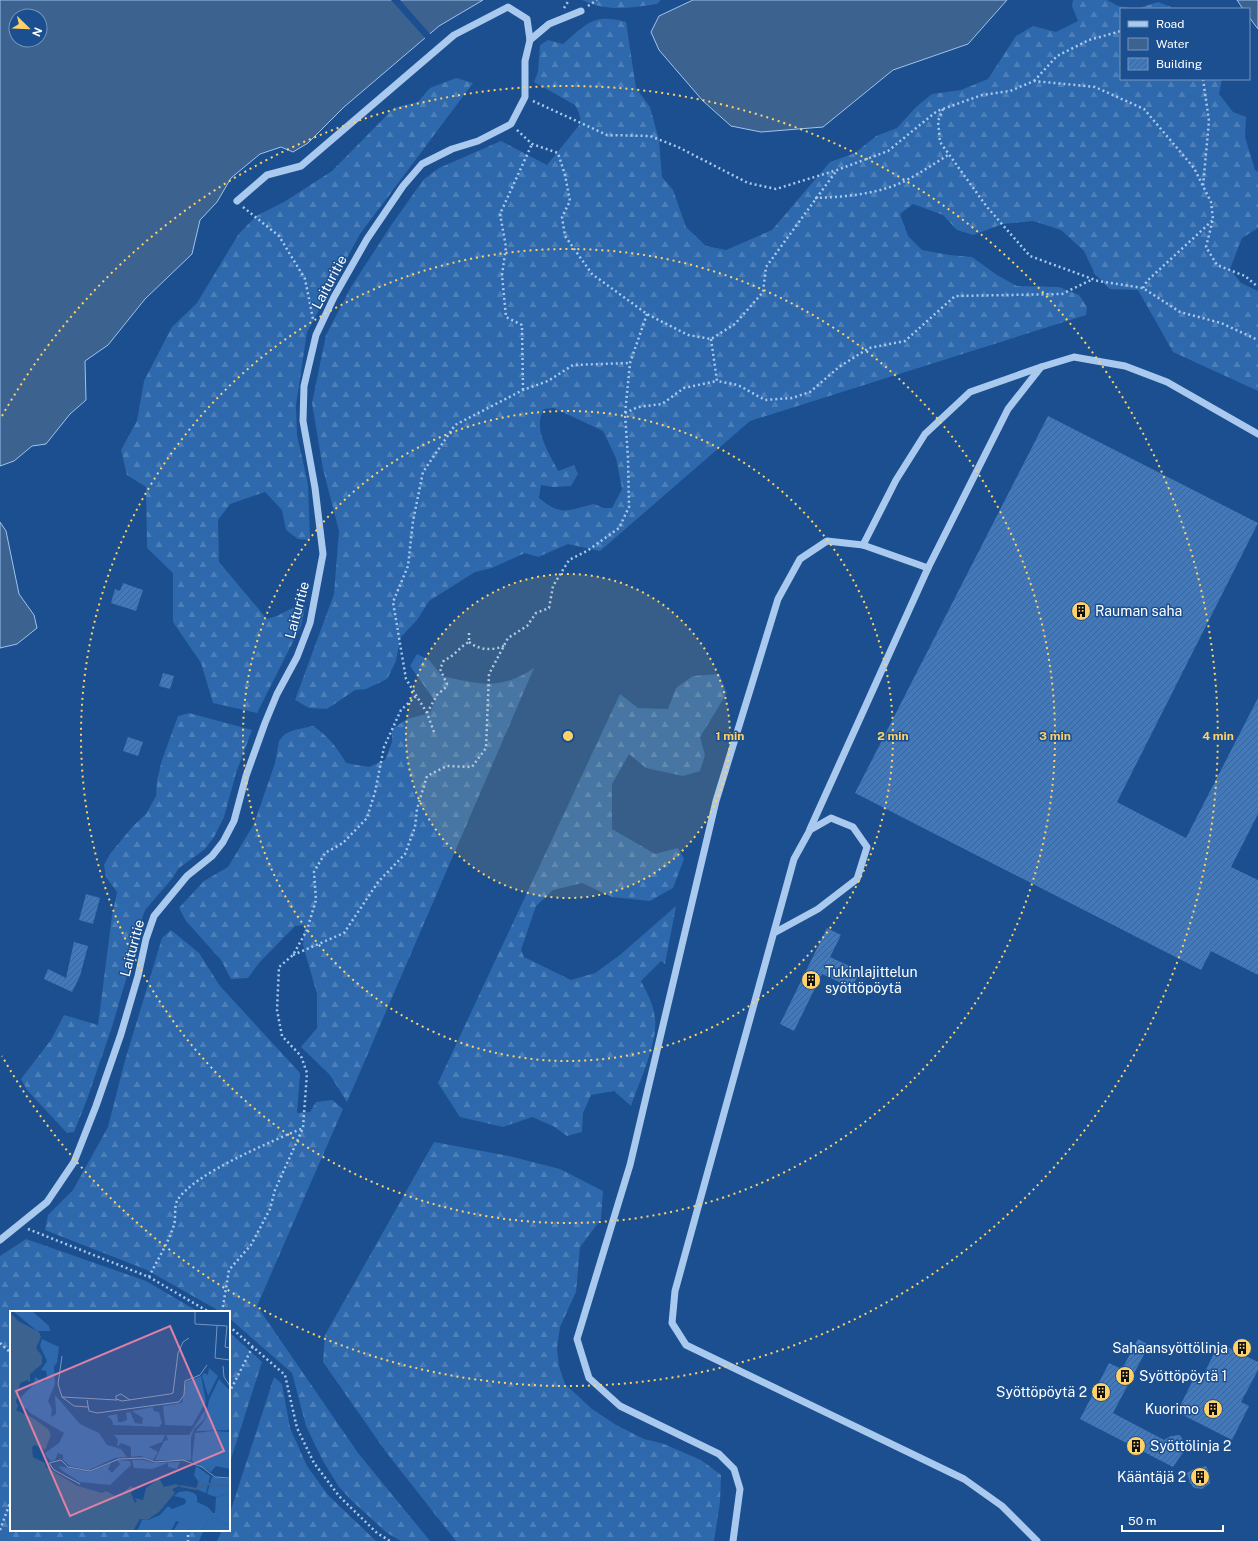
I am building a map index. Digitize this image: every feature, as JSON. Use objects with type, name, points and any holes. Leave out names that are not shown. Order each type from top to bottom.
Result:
[{"type":"street","points":[[237,201],[267,175],[301,166],[454,35],[508,7],[527,19],[530,40],[526,61],[525,97],[511,124]]},
{"type":"street","points":[[530,40],[550,24],[581,11]]},
{"type":"street","name":"Laituritie","points":[[0,1240],[47,1202],[74,1162],[96,1106],[121,1034],[138,976],[146,939],[154,916],[187,876],[212,856],[223,842],[234,821],[246,776],[265,723],[277,694],[297,658],[310,623],[323,554],[315,488],[303,422],[304,386],[316,335],[334,297],[368,239],[403,186],[422,164],[452,149],[478,141],[511,124]]},
{"type":"street","points":[[863,544],[896,480],[925,434],[970,392],[1074,357],[1125,366],[1167,382],[1258,434]]},
{"type":"street","points":[[1037,1541],[1002,1506],[964,1479],[686,1345],[672,1323],[674,1291],[794,859],[810,830],[928,568],[1008,410],[1041,367]]},
{"type":"street","points":[[733,1541],[740,1489],[734,1469],[719,1454],[620,1406],[589,1378],[577,1339],[630,1165],[716,801],[778,599],[800,559],[827,541],[863,544],[928,568]]},
{"type":"street","points":[[774,932],[818,909],[857,879],[867,847],[853,827],[831,818],[810,830]]},
{"type":"path","points":[[525,97],[607,135],[650,136],[678,147],[748,182],[776,188],[836,170],[888,151],[937,111],[982,95],[1010,91],[1034,81],[1057,56],[1089,40],[1120,31]]},
{"type":"path","points":[[1203,80],[1209,121],[1203,186]]},
{"type":"path","points":[[1034,81],[1095,87],[1144,109],[1194,168],[1211,202],[1213,219],[1206,247],[1217,265],[1245,276],[1258,287]]},
{"type":"path","points":[[943,109],[938,121],[940,142],[987,207],[1030,256],[1093,279],[1143,288],[1180,312],[1221,323],[1258,340]]},
{"type":"path","points":[[511,124],[532,144],[558,153],[565,175],[570,201],[562,217],[565,236],[592,274],[647,314],[688,335],[711,339],[735,324],[763,292],[766,266],[836,170]]},
{"type":"path","points":[[523,390],[522,325],[506,317],[502,275],[506,247],[500,214],[532,144]]},
{"type":"path","points":[[815,198],[845,197],[870,192],[905,181],[948,155]]},
{"type":"path","points":[[237,201],[279,236],[305,279],[316,335]]},
{"type":"path","points":[[1143,288],[1147,281],[1213,219]]},
{"type":"path","points":[[625,414],[638,406],[662,404],[684,388],[717,381],[738,385],[765,400],[792,398],[810,392],[839,367],[869,348],[905,341],[955,296],[1062,294],[1093,279]]},
{"type":"path","points":[[292,955],[344,933],[378,882],[405,854],[415,826],[417,809],[427,776],[447,766],[472,767],[486,748],[489,674],[508,638],[527,626],[536,613],[549,608],[553,586],[569,560],[587,551],[619,528],[629,507],[625,414],[630,363],[647,314]]},
{"type":"path","points":[[711,339],[717,381]]},
{"type":"path","points":[[434,732],[427,713],[406,679],[393,602],[408,566],[413,521],[423,472],[455,425],[523,390],[548,381],[573,365],[630,363]]},
{"type":"path","points":[[469,632],[469,642]]},
{"type":"path","points":[[469,642],[477,648],[496,649],[504,646]]},
{"type":"path","points":[[427,713],[437,695],[445,688],[447,684],[440,670],[444,660],[451,658],[460,647],[469,642]]},
{"type":"path","points":[[222,1311],[229,1270],[251,1245],[270,1209],[275,1190],[303,1128],[307,1073],[301,1056],[282,1036],[277,1010],[279,967],[292,955],[307,930],[316,900],[314,872],[325,853],[343,842],[367,818],[375,792],[384,748],[401,710],[416,696]]},
{"type":"path","points":[[149,1278],[166,1247],[174,1223],[177,1202],[197,1180],[264,1145],[303,1128]]},
{"type":"path","points":[[18,1226],[149,1278],[207,1311]]},
{"type":"path","points":[[230,1327],[285,1374],[297,1428],[314,1463],[339,1496],[377,1533],[390,1541]]},
{"type":"path","points":[[0,1343],[10,1352]]},
{"type":"path","points":[[230,1391],[254,1346]]},
{"type":"path","points":[[0,1530],[10,1503]]},
{"type":"green space","points":[[582,0],[661,0],[657,4],[637,7],[610,8],[591,4]]},
{"type":"green space","points":[[1073,0],[1107,0],[1118,6],[1130,8],[1120,8],[1120,80],[1222,80],[1219,94],[1233,112],[1246,117],[1245,137],[1255,170],[1258,172],[1258,228],[1242,238],[1230,269],[1241,283],[1258,291],[1258,391],[1173,352],[1138,290],[1110,289],[1095,274],[1084,251],[1061,230],[1033,221],[1003,224],[973,235],[957,230],[943,215],[913,204],[900,214],[908,236],[922,250],[949,255],[972,257],[997,275],[1017,286],[1059,287],[1079,295],[1087,307],[1086,315],[750,421],[600,551],[568,544],[538,557],[525,553],[492,568],[475,572],[429,601],[417,620],[400,638],[396,661],[387,679],[366,689],[355,690],[327,709],[309,708],[295,700],[334,594],[339,531],[323,469],[312,403],[326,335],[351,287],[392,224],[424,179],[439,168],[501,141],[547,165],[581,123],[579,113],[575,105],[534,82],[538,72],[540,45],[548,40],[563,44],[585,26],[598,20],[606,19],[626,22],[636,88],[650,107],[659,140],[662,177],[673,190],[686,227],[706,246],[726,250],[772,230],[830,162],[855,153],[876,136],[897,128],[916,107],[932,94],[961,90],[988,79],[1016,36],[1033,26],[1056,32],[1078,21],[1072,6]],"holes":[[[554,408],[603,431],[616,458],[622,489],[612,508],[603,508],[594,504],[571,510],[560,510],[547,504],[539,498],[541,485],[553,487],[571,486],[578,474],[574,465],[558,471],[546,448],[541,432],[540,424],[544,409]]]},
{"type":"green space","points":[[1158,2],[1173,8],[1139,8]]},
{"type":"green space","points":[[456,78],[473,83],[360,234],[307,332],[296,405],[297,435],[308,484],[310,540],[298,539],[286,530],[282,510],[265,492],[230,504],[218,520],[219,562],[267,619],[277,616],[298,605],[305,606],[301,626],[257,713],[213,703],[201,663],[173,622],[173,573],[147,548],[146,487],[127,475],[121,450],[137,421],[144,381],[172,327],[197,303],[238,235],[256,216],[284,202],[332,171],[394,108],[418,102],[430,88]]},
{"type":"green space","points":[[417,654],[429,660],[442,676],[478,683],[500,683],[522,675],[534,668],[347,1102],[330,1075],[301,1047],[317,1028],[317,994],[303,945],[305,925],[295,926],[259,963],[248,978],[231,979],[221,960],[186,921],[179,908],[204,881],[228,867],[254,824],[275,763],[279,741],[285,734],[294,730],[313,726],[332,742],[346,763],[369,767],[385,760],[392,742],[392,729],[407,719],[430,713],[435,701],[410,666]]},
{"type":"green space","points":[[719,674],[727,693],[700,737],[705,755],[700,771],[683,776],[646,768],[629,754],[612,784],[612,829],[655,854],[678,848],[684,859],[673,888],[650,901],[612,897],[582,883],[553,890],[536,906],[521,950],[524,957],[571,980],[595,973],[620,955],[676,906],[665,964],[661,961],[641,981],[653,1009],[655,1028],[651,1051],[631,1106],[614,1091],[591,1095],[583,1113],[582,1132],[567,1136],[553,1126],[532,1117],[503,1127],[460,1117],[438,1083],[620,694],[638,708],[668,709],[676,688],[693,676]]},
{"type":"green space","points":[[189,713],[252,730],[236,773],[224,817],[214,837],[205,849],[179,868],[171,880],[145,910],[136,936],[128,973],[111,1030],[86,1102],[74,1132],[67,1133],[27,1090],[21,1079],[51,1040],[64,1015],[98,1025],[112,916],[117,892],[106,877],[104,865],[110,854],[133,826],[146,814],[156,796],[157,780],[162,760],[178,716]]},
{"type":"green space","points":[[171,930],[199,953],[220,986],[300,1073],[297,1113],[310,1112],[316,1102],[332,1100],[343,1109],[257,1306],[358,1453],[430,1541],[401,1541],[387,1533],[339,1487],[323,1461],[306,1426],[292,1373],[230,1319],[230,1311],[219,1311],[147,1270],[45,1230],[48,1215],[73,1190],[108,1127],[124,1064],[162,938]]},
{"type":"green space","points":[[434,1142],[509,1156],[560,1169],[603,1191],[601,1219],[580,1247],[576,1292],[560,1327],[557,1349],[559,1366],[565,1384],[592,1409],[616,1425],[644,1439],[664,1444],[701,1460],[721,1475],[720,1502],[714,1541],[456,1541],[386,1452],[323,1362],[325,1335]]},
{"type":"green space","points":[[26,1239],[146,1281],[197,1311],[10,1311],[10,1531],[204,1531],[199,1541],[0,1541],[0,1256]]},
{"type":"green space","points":[[230,1333],[262,1362],[230,1462]]},
{"type":"green space","points":[[274,1377],[282,1384],[290,1428],[307,1466],[328,1495],[376,1541],[217,1541],[222,1531],[230,1531],[230,1513]]},
{"type":"water","points":[[0,0],[483,0],[439,26],[344,107],[308,143],[293,152],[281,147],[260,154],[231,178],[217,202],[200,220],[192,254],[145,299],[108,345],[85,361],[86,400],[70,414],[46,444],[32,446],[14,461],[0,466]]},
{"type":"water","points":[[693,0],[1007,0],[968,44],[893,70],[823,127],[761,132],[731,126],[703,101],[659,50],[651,32],[659,16]]},
{"type":"water","points":[[1237,0],[1258,0],[1258,29],[1250,18],[1250,8],[1242,8]]},
{"type":"water","points":[[0,522],[6,531],[19,594],[34,615],[37,628],[17,644],[0,648]]},
{"type":"pier","points":[[391,0],[400,0],[431,35],[426,39]]},
{"type":"building","name":"Rauman saha","points":[[1048,416],[1258,523],[1117,802],[1186,838],[1258,698],[1258,814],[1231,867],[1258,880],[1258,975],[1211,951],[1201,970],[855,793]]},
{"type":"building","points":[[123,583],[143,590],[136,611],[111,603],[115,589],[120,591]]},
{"type":"building","points":[[163,673],[174,676],[170,689],[159,686]]},
{"type":"building","points":[[128,737],[143,742],[138,756],[123,751]]},
{"type":"building","points":[[86,894],[100,898],[93,924],[79,920]]},
{"type":"building","name":"Tukinlajittelun syöttöpöytä","points":[[827,928],[841,935],[830,957],[860,971],[852,988],[822,974],[794,1031],[780,1024]]},
{"type":"building","points":[[74,942],[88,946],[80,976],[72,992],[44,979],[48,969],[66,978]]},
{"type":"building","points":[[1138,1339],[1149,1345],[1113,1413],[1164,1440],[1171,1436],[1180,1435],[1185,1444],[1184,1451],[1173,1467],[1080,1419],[1109,1363],[1122,1369]]},
{"type":"building","points":[[1219,1343],[1258,1362],[1258,1370],[1241,1402],[1249,1406],[1232,1440],[1177,1412],[1194,1378],[1200,1382]]},
{"type":"building","name":"Kääntäjä 2","points":[[1206,1466],[1210,1476],[1210,1483],[1202,1489],[1194,1488],[1190,1483],[1187,1473],[1196,1468]]},
{"type":"place","name":"Rauman saha","points":[[1081,611]]},
{"type":"place","name":"Tukinlajittelun syöttöpöytä","points":[[811,980]]},
{"type":"place","name":"Sahaansyöttölinja","points":[[1242,1348]]},
{"type":"place","name":"Syöttöpöytä 1","points":[[1125,1376]]},
{"type":"place","name":"Syöttöpöytä 2","points":[[1101,1392]]},
{"type":"place","name":"Kuorimo","points":[[1213,1409]]},
{"type":"place","name":"Syöttölinja 2","points":[[1136,1446]]},
{"type":"place","name":"Kääntäjä 2","points":[[1200,1477]]}]
